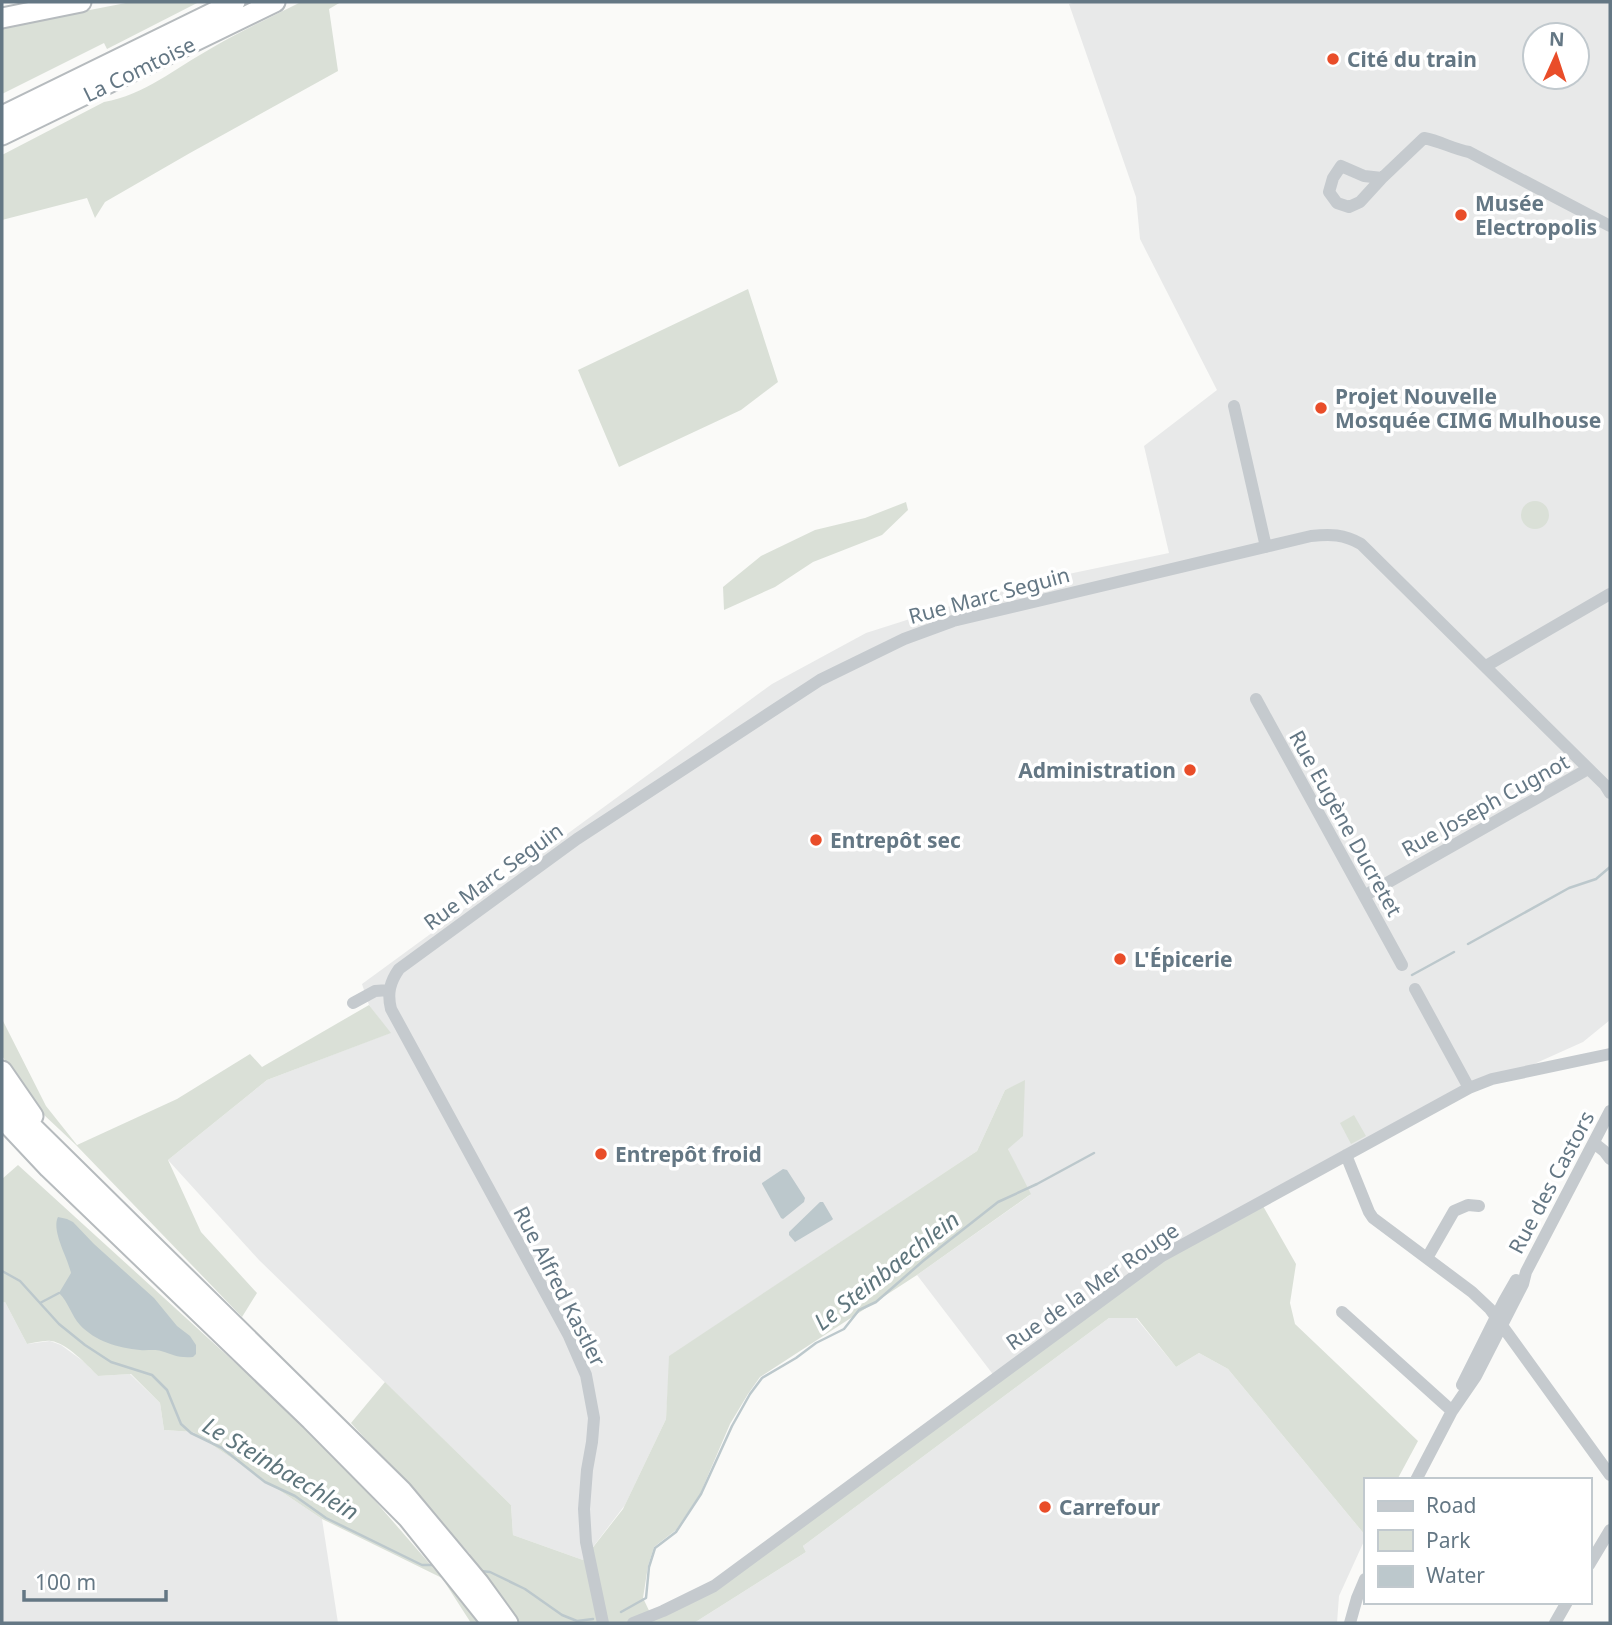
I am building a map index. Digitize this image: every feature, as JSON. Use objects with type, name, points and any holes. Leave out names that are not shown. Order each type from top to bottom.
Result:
[{"type":"highway","points":[[2,18],[81,2]]},
{"type":"highway","name":"La Comtoise","points":[[2,116],[235,2]]},
{"type":"highway","name":"La Comtoise","points":[[2,135],[275,2]]},
{"type":"highway","points":[[2,145],[22,135],[48,113]]},
{"type":"highway","points":[[2,1071],[23,1104],[63,1156]]},
{"type":"highway","points":[[2,1097],[402,1491],[479,1583],[508,1623]]},
{"type":"highway","points":[[2,1118],[49,1168],[311,1420],[408,1518],[492,1623]]},
{"type":"street","points":[[1382,178],[1364,176],[1341,166],[1333,178],[1329,192],[1336,203],[1349,207],[1360,202],[1424,138],[1469,152],[1610,226]]},
{"type":"street","points":[[1234,406],[1266,547]]},
{"type":"street","name":"Rue Marc Seguin","points":[[389,990],[399,969],[577,839],[820,680],[904,639],[953,621],[1311,536],[1347,536],[1361,544],[1608,788]]},
{"type":"street","points":[[1486,666],[1610,594]]},
{"type":"street","name":"Rue Eugène Ducretet","points":[[1256,699],[1402,965]]},
{"type":"street","name":"Rue Joseph Cugnot","points":[[1364,896],[1588,769]]},
{"type":"street","points":[[1415,989],[1469,1088]]},
{"type":"street","points":[[353,1003],[375,991],[389,990]]},
{"type":"street","name":"Rue Alfred Kastler","points":[[389,990],[391,1009],[569,1336],[586,1375],[594,1419],[584,1509],[586,1542],[603,1623]]},
{"type":"street","name":"Rue de la Mer Rouge","points":[[633,1623],[713,1586],[1162,1256],[1469,1088],[1492,1079],[1610,1054]]},
{"type":"street","name":"Rue des Castors","points":[[1419,1478],[1452,1412],[1476,1376],[1499,1322],[1523,1284],[1526,1272],[1610,1111]]},
{"type":"street","points":[[1594,1143],[1610,1158]]},
{"type":"street","points":[[1346,1155],[1373,1218],[1472,1292],[1490,1309],[1610,1475]]},
{"type":"street","points":[[1427,1258],[1454,1211],[1468,1205],[1479,1206]]},
{"type":"street","points":[[1342,1312],[1452,1412]]},
{"type":"street","points":[[1591,1562],[1610,1530]]},
{"type":"street","points":[[1350,1623],[1364,1581]]},
{"type":"street","points":[[1555,1623],[1566,1604]]},
{"type":"shaded area","points":[[1610,2],[1610,1020],[1583,1042],[1472,1092],[1167,1259],[998,1381],[917,1275],[1030,1195],[1008,1149],[1025,1081],[1005,1090],[977,1151],[670,1356],[666,1419],[625,1505],[583,1560],[513,1535],[511,1505],[259,1260],[168,1160],[267,1080],[390,1033],[369,1005],[362,984],[772,684],[866,633],[1054,577],[1169,553],[1144,446],[1217,390],[1140,239],[1136,197],[1069,4]]},
{"type":"shaded area","points":[[5,1302],[27,1344],[50,1341],[61,1345],[98,1376],[130,1374],[160,1403],[164,1430],[193,1432],[322,1519],[338,1623],[2,1623],[2,1303]]},
{"type":"shaded area","points":[[1109,1318],[1136,1318],[1176,1367],[1199,1353],[1228,1369],[1364,1534],[1364,1541],[1339,1596],[1337,1623],[694,1623],[806,1552],[803,1546]]},
{"type":"green space","points":[[131,2],[199,2],[107,49],[104,43],[2,94],[2,27]]},
{"type":"green space","points":[[301,2],[341,2],[329,9],[338,71],[105,202],[95,218],[87,198],[2,220],[2,155],[104,102],[146,87],[221,43]]},
{"type":"green space","points":[[748,289],[778,382],[741,410],[619,467],[578,370]]},
{"type":"green space","points":[[1535,501],[1545,505],[1549,515],[1545,525],[1535,529],[1525,525],[1521,515],[1525,505]]},
{"type":"green space","points":[[906,502],[908,510],[882,535],[813,562],[775,587],[724,610],[723,587],[761,556],[815,530],[865,518]]},
{"type":"green space","points":[[369,1005],[391,1033],[267,1080],[168,1160],[201,1232],[257,1293],[242,1317],[43,1114],[2,1056],[2,1019],[46,1106],[77,1145],[177,1099],[250,1054],[262,1067]]},
{"type":"green space","points":[[1025,1080],[1023,1136],[1008,1149],[1031,1194],[917,1275],[760,1377],[730,1424],[700,1494],[676,1530],[654,1547],[643,1598],[653,1619],[716,1588],[1167,1259],[1263,1206],[1296,1264],[1290,1303],[1295,1324],[1418,1441],[1398,1478],[1364,1478],[1364,1534],[1228,1369],[1199,1353],[1176,1367],[1137,1318],[1109,1318],[803,1546],[806,1552],[694,1623],[471,1623],[442,1578],[470,1554],[351,1423],[385,1382],[511,1505],[513,1535],[583,1560],[623,1509],[666,1419],[669,1356],[977,1151],[1005,1090]]},
{"type":"green space","points":[[1354,1115],[1366,1136],[1351,1144],[1340,1123]]},
{"type":"green space","points":[[18,1165],[330,1449],[442,1578],[322,1519],[193,1432],[164,1430],[160,1403],[131,1374],[98,1376],[64,1346],[51,1341],[27,1344],[5,1302],[2,1303],[2,1179]]},
{"type":"water","points":[[783,1169],[787,1170],[805,1198],[804,1202],[783,1219],[762,1183]]},
{"type":"water","points":[[823,1202],[833,1219],[795,1242],[789,1232]]},
{"type":"water","points":[[58,1217],[73,1222],[154,1298],[196,1345],[196,1354],[193,1357],[115,1345],[93,1335],[80,1325],[59,1293],[71,1273],[58,1237]]},
{"type":"waterway","name":"Le Steinbaechlein","points":[[1468,944],[1569,888],[1596,879],[1610,867]]},
{"type":"waterway","name":"Le Steinbaechlein","points":[[1412,975],[1454,952]]},
{"type":"waterway","name":"Le Steinbaechlein","points":[[621,1612],[646,1598],[649,1567],[655,1548],[676,1532],[701,1494],[732,1426],[762,1378],[816,1343],[844,1329],[859,1310],[876,1302],[998,1202],[1094,1153]]},
{"type":"waterway","name":"Le Steinbaechlein","points":[[2,1271],[20,1281],[59,1324],[85,1345],[111,1362],[152,1375],[167,1390],[181,1424],[191,1433],[222,1448],[265,1482],[295,1496],[326,1518],[422,1565],[434,1565]]},
{"type":"waterway","points":[[40,1303],[59,1293]]},
{"type":"waterway","name":"Le Steinbaechlein","points":[[481,1571],[490,1572],[525,1589],[562,1615],[577,1621],[593,1619]]},
{"type":"place","name":"Cité du train","points":[[1333,59]]},
{"type":"place","name":"Musée Electropolis","points":[[1461,215]]},
{"type":"place","name":"Projet Nouvelle Mosquée CIMG Mulhouse","points":[[1321,408]]},
{"type":"place","name":"Administration","points":[[1190,770]]},
{"type":"place","name":"Entrepôt sec","points":[[816,840]]},
{"type":"place","name":"L'Épicerie","points":[[1120,959]]},
{"type":"place","name":"Entrepôt froid","points":[[601,1154]]},
{"type":"place","name":"Carrefour","points":[[1045,1507]]}]
